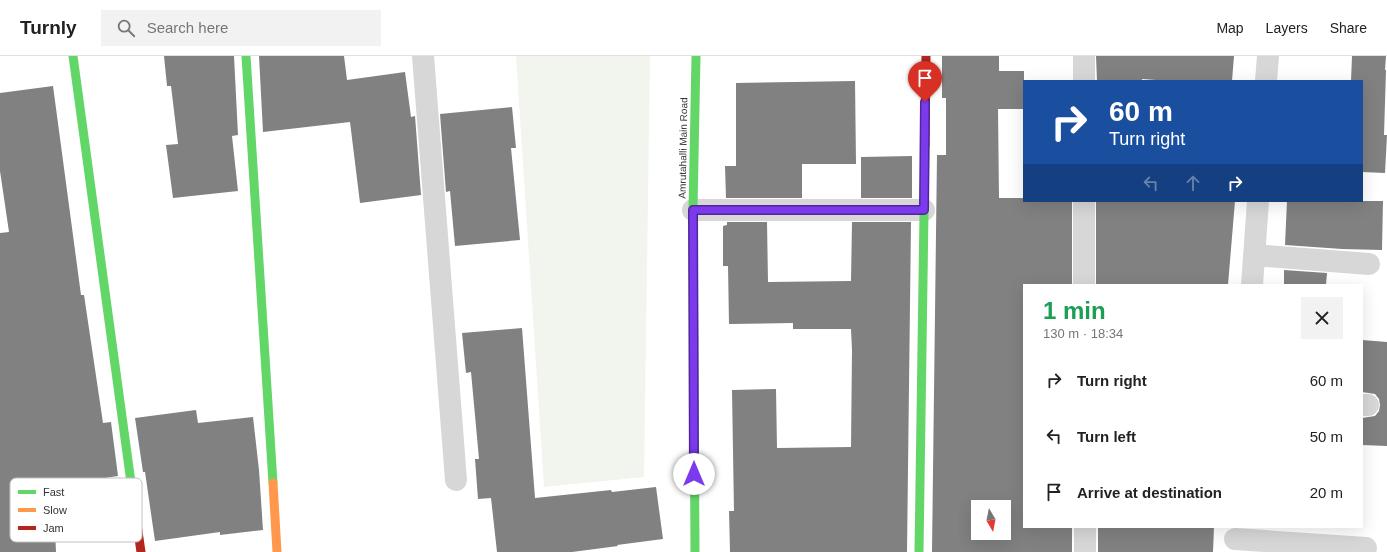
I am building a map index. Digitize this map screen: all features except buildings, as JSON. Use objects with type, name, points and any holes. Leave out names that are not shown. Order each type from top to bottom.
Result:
[{"type":"street","points":[[73,56],[131,478]]},
{"type":"street","points":[[246,56],[277,552]]},
{"type":"street","points":[[423,56],[456,480]]},
{"type":"street","name":"Amrutahalli Main Road","points":[[694,552],[693,210],[696,56]]},
{"type":"street","points":[[920,552],[926,56]]},
{"type":"street","points":[[1084,56],[1084,80]]},
{"type":"street","points":[[1266,80],[1268,56]]},
{"type":"street","points":[[1084,202],[1084,284]]},
{"type":"street","points":[[1252,284],[1258,202]]},
{"type":"street","points":[[693,210],[924,210]]},
{"type":"street","points":[[1254,255],[1369,264]]},
{"type":"street","points":[[1085,528],[1085,552]]},
{"type":"street","points":[[1235,539],[1366,548]]},
{"type":"street","points":[[140,542],[141,552]]},
{"type":"shaded area","points":[[516,56],[650,56],[644,477],[544,487]]},
{"type":"traffic: fast","points":[[73,56],[130,478]]},
{"type":"traffic: fast","points":[[246,56],[273,483]]},
{"type":"traffic: fast","points":[[695,552],[693,210],[696,56]]},
{"type":"traffic: fast","points":[[919,552],[925,145]]},
{"type":"traffic: slow","points":[[273,483],[277,552]]},
{"type":"traffic: jam","points":[[925,145],[926,56]]},
{"type":"traffic: jam","points":[[140,542],[141,552]]},
{"type":"route","points":[[694,474],[693,210],[924,210],[925,102]]}]
